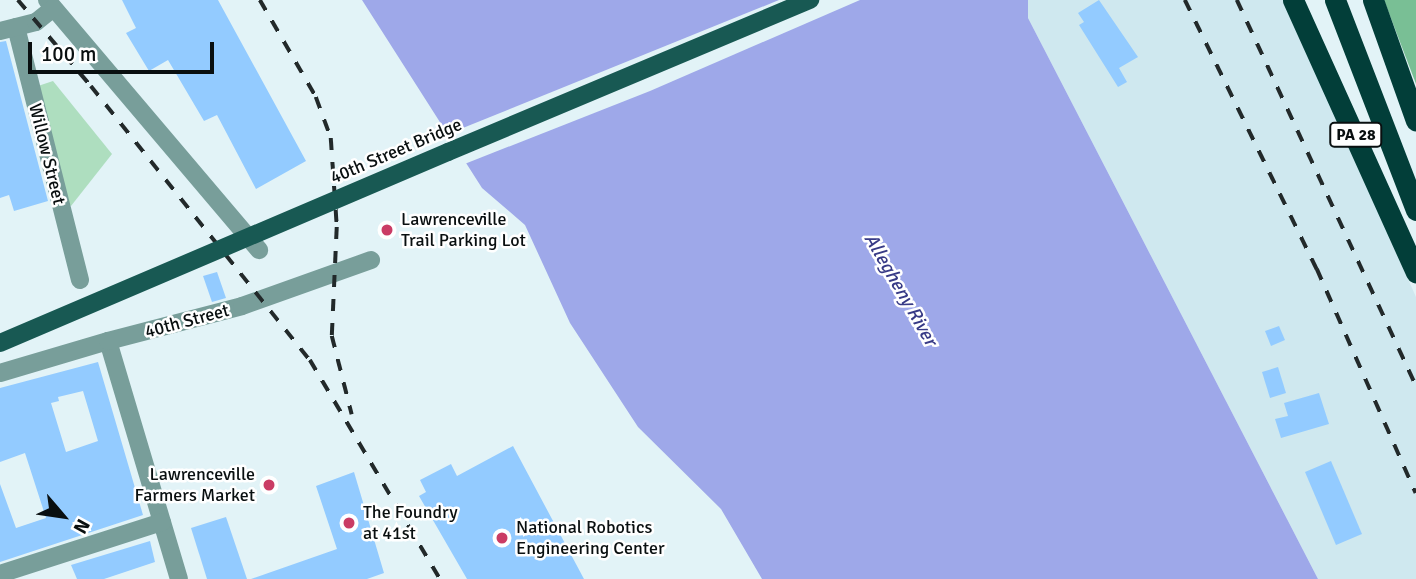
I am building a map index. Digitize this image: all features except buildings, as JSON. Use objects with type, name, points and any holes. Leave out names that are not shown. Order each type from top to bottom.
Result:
[{"type":"highway","name":"PA 28","points":[[1293,0],[1416,272]]},
{"type":"highway","points":[[1335,0],[1416,210]]},
{"type":"highway","points":[[1349,0],[1416,180]]},
{"type":"highway","points":[[1362,0],[1416,121]]},
{"type":"highway","points":[[1373,0],[1400,81]]},
{"type":"main road","name":"40th Street Bridge","points":[[0,343],[810,0]]},
{"type":"street","points":[[8,29],[36,22],[50,4],[259,250]]},
{"type":"street","name":"Willow Street","points":[[8,29],[80,280]]},
{"type":"street","name":"40th Street","points":[[0,373],[242,306],[371,260]]},
{"type":"street","points":[[108,341],[179,579]]},
{"type":"street","points":[[0,574],[162,522]]},
{"type":"shaded area","points":[[1028,0],[1284,0],[1416,297],[1416,579],[1318,579],[1028,18]]},
{"type":"green space","points":[[1384,0],[1416,0],[1416,84]]},
{"type":"green space","points":[[53,81],[112,154],[71,206],[62,199],[35,87]]},
{"type":"water","name":"Allegheny River","points":[[362,0],[1028,0],[1028,18],[1318,579],[762,579],[721,509],[638,427],[570,323],[525,225],[482,188]]},
{"type":"pier","points":[[779,0],[860,0],[650,91],[462,165],[443,136]]},
{"type":"railway","points":[[18,0],[91,86],[310,360],[440,579]]},
{"type":"railway","points":[[260,0],[316,97],[331,138],[337,227],[332,336],[352,415]]},
{"type":"railway","points":[[1185,0],[1317,269],[1416,493]]},
{"type":"railway","points":[[1237,0],[1416,385]]},
{"type":"place","name":"Lawrenceville Trail Parking Lot","points":[[387,230]]},
{"type":"place","name":"Lawrenceville Farmers Market","points":[[269,485]]},
{"type":"place","name":"The Foundry at 41st","points":[[349,523]]},
{"type":"place","name":"National Robotics Engineering Center","points":[[502,538]]}]
